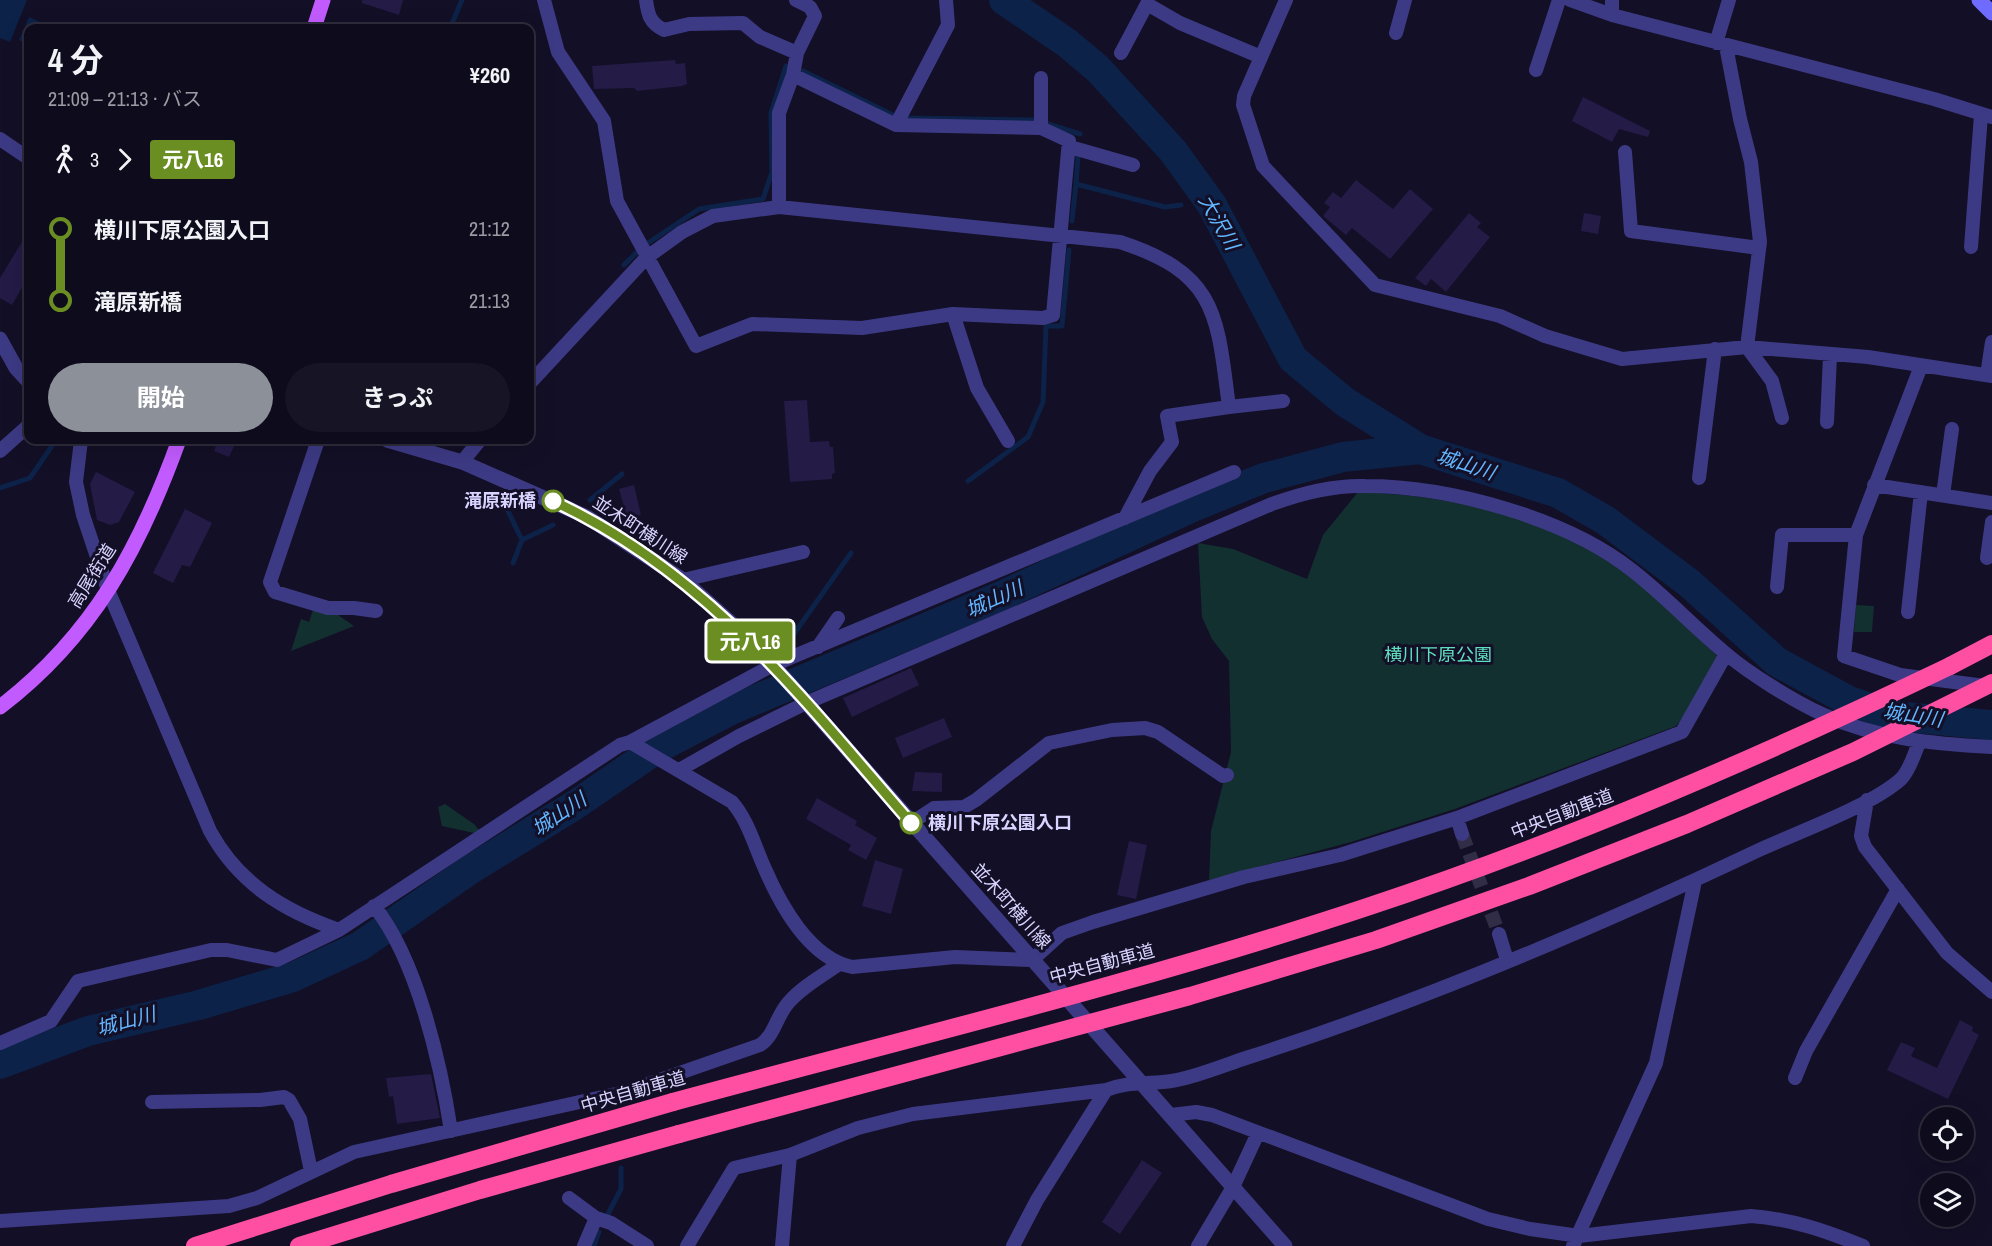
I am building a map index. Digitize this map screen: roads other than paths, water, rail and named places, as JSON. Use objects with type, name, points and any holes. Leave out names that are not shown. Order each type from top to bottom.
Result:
[{"type":"highway","name":"中央自動車道","points":[[195,1246],[391,1184],[673,1102],[1183,964],[1367,907],[1519,853],[1645,804],[1810,734],[1992,644]]},
{"type":"highway","points":[[299,1246],[480,1190],[1190,996],[1387,936],[1529,886],[1687,824],[1853,752],[1992,684]]},
{"type":"main road","points":[[315,24],[323,0]]},
{"type":"main road","points":[[1979,0],[1992,13]]},
{"type":"main road","name":"高尾街道","points":[[0,707],[28,686],[72,642],[108,590],[157,500],[178,444]]},
{"type":"street","points":[[544,0],[558,52],[604,121],[617,201],[646,258],[696,346],[752,324],[862,328],[953,314],[1043,318],[1053,315],[1069,141],[1041,128],[896,125],[793,75]]},
{"type":"street","points":[[646,0],[648,16],[654,25],[664,30],[689,24],[743,23],[760,37],[797,53]]},
{"type":"street","points":[[779,207],[779,113],[793,75],[797,53],[815,16],[810,7],[796,0]]},
{"type":"street","points":[[896,125],[948,25],[946,0]]},
{"type":"street","points":[[1286,0],[1243,105],[1263,166],[1376,285],[1500,316],[1545,336],[1622,359],[1747,347],[1830,356],[1868,357],[1990,375],[1992,342]]},
{"type":"street","points":[[1396,33],[1405,0]]},
{"type":"street","points":[[1536,70],[1559,0]]},
{"type":"street","points":[[1570,0],[1612,15],[1934,99],[1986,116],[1971,248]]},
{"type":"street","points":[[1612,0],[1612,15]]},
{"type":"street","points":[[1729,0],[1721,44],[1751,162],[1759,248],[1747,347],[1772,381],[1782,418]]},
{"type":"street","points":[[1120,53],[1147,4],[1180,23],[1261,57]]},
{"type":"street","points":[[1041,78],[1041,128]]},
{"type":"street","points":[[0,139],[24,155]]},
{"type":"street","points":[[1070,147],[1133,165]]},
{"type":"street","points":[[1625,152],[1631,231],[1759,248]]},
{"type":"street","points":[[534,379],[646,258],[682,232],[713,216],[779,207],[1062,235],[1120,242],[1146,250],[1163,258],[1189,277],[1206,301],[1219,328],[1229,406]]},
{"type":"street","points":[[953,314],[977,388],[1008,441]]},
{"type":"street","points":[[0,339],[16,368],[24,377]]},
{"type":"street","points":[[1699,478],[1715,349]]},
{"type":"street","points":[[1827,422],[1830,356]]},
{"type":"street","points":[[1921,366],[1856,535],[1844,656],[1900,675],[1956,684],[1992,684]]},
{"type":"street","points":[[1125,518],[1150,471],[1172,442],[1167,416],[1229,406],[1283,401]]},
{"type":"street","points":[[1943,495],[1952,429]]},
{"type":"street","points":[[0,451],[24,430]]},
{"type":"street","points":[[81,444],[76,482],[83,515],[108,590],[221,852],[242,877],[300,916],[339,930]]},
{"type":"street","points":[[317,444],[270,582],[275,592],[328,608],[376,611]]},
{"type":"street","name":"並木町横川線","points":[[401,444],[462,462],[587,517],[683,580],[740,630],[776,668]]},
{"type":"street","points":[[462,462],[477,444]]},
{"type":"street","points":[[0,1043],[51,1021],[78,981],[211,950],[227,950],[277,960],[377,909],[620,746],[634,744],[818,647],[1234,472]]},
{"type":"street","points":[[1874,485],[1992,503]]},
{"type":"street","points":[[674,769],[804,701],[1272,504],[1311,492],[1365,486],[1443,495],[1486,503],[1560,528],[1593,544],[1631,569],[1726,654],[1822,714],[1858,729],[1919,743],[1992,747]]},
{"type":"street","points":[[1908,612],[1921,492]]},
{"type":"street","points":[[1988,558],[1992,522]]},
{"type":"street","points":[[1777,587],[1782,535],[1856,535]]},
{"type":"street","points":[[683,580],[803,552]]},
{"type":"street","points":[[818,647],[838,618]]},
{"type":"street","points":[[634,744],[732,802],[743,815],[774,888],[799,928],[817,948],[839,964],[852,967],[955,957],[1032,960],[1062,933],[1244,877],[1340,855],[1457,818],[1682,732],[1726,654]]},
{"type":"street","points":[[776,668],[804,701]]},
{"type":"street","name":"並木町横川線","points":[[804,701],[1285,1246]]},
{"type":"street","points":[[911,823],[934,808],[964,807],[1049,743],[1112,730],[1145,729],[1158,732],[1223,776],[1227,775]]},
{"type":"street","points":[[687,1246],[734,1167],[790,1155],[858,1128],[913,1114],[1106,1090],[1120,1084],[1164,1082],[1246,1058],[1371,1014],[1695,881],[1867,800],[1907,772],[1919,743]]},
{"type":"street","points":[[1867,800],[1861,836],[1865,847],[1947,953],[1992,992]]},
{"type":"street","points":[[1457,818],[1462,834]]},
{"type":"street","points":[[1576,1241],[1656,1063],[1695,881]]},
{"type":"street","points":[[1795,1078],[1806,1051],[1898,889]]},
{"type":"street","points":[[377,909],[399,943],[431,1037],[444,1087],[451,1131]]},
{"type":"street","points":[[1499,934],[1507,960]]},
{"type":"street","points":[[0,1221],[229,1206],[257,1198],[311,1171],[371,1147],[625,1092],[760,1045],[770,1039],[776,1019],[789,1001],[839,964]]},
{"type":"street","points":[[1013,1246],[1037,1200],[1106,1090]]},
{"type":"street","points":[[152,1102],[260,1100],[284,1097],[289,1100],[300,1119],[311,1171]]},
{"type":"street","points":[[1171,1115],[1196,1112],[1212,1115],[1488,1219],[1576,1241],[1751,1216],[1777,1218],[1815,1227],[1863,1246]]},
{"type":"street","points":[[1197,1246],[1233,1187],[1258,1133]]},
{"type":"street","points":[[782,1246],[790,1155]]},
{"type":"street","points":[[569,1198],[596,1218],[611,1223],[647,1246]]},
{"type":"street","points":[[584,1246],[596,1218]]},
{"type":"water","points":[[0,0],[27,0],[10,42],[0,38]]},
{"type":"water","points":[[29,17],[42,23],[42,24],[26,24]]},
{"type":"water","points":[[24,28],[24,42],[19,40]]},
{"type":"waterway","points":[[452,24],[462,0]]},
{"type":"waterway","name":"大沢川","points":[[1004,0],[1067,43],[1098,69],[1173,151],[1212,205],[1293,359],[1345,402],[1420,449]]},
{"type":"waterway","points":[[645,245],[699,209],[763,199],[772,172],[771,113],[786,66]]},
{"type":"waterway","points":[[803,71],[895,116]]},
{"type":"waterway","points":[[905,118],[1034,120]]},
{"type":"waterway","points":[[1048,124],[1080,134]]},
{"type":"waterway","points":[[1076,184],[1078,156]]},
{"type":"waterway","points":[[1072,221],[1076,184],[1165,207],[1181,205]]},
{"type":"waterway","points":[[1196,202],[1208,200]]},
{"type":"waterway","points":[[968,481],[1028,437],[1043,402],[1046,326],[1062,326],[1069,250]]},
{"type":"waterway","points":[[624,265],[637,252]]},
{"type":"waterway","points":[[0,488],[30,478],[53,444]]},
{"type":"waterway","name":"城山川","points":[[0,1064],[88,1031],[199,1005],[293,977],[360,946],[471,869],[575,805],[658,748],[731,710],[1001,596],[1195,506],[1264,478],[1343,457],[1420,449],[1558,493],[1605,520],[1689,583],[1777,662],[1849,701],[1894,716],[1992,725]]},
{"type":"waterway","points":[[590,500],[622,474]]},
{"type":"waterway","points":[[504,503],[522,540],[553,525]]},
{"type":"waterway","points":[[513,563],[522,540]]},
{"type":"waterway","points":[[784,648],[851,553]]},
{"type":"waterway","points":[[608,1214],[621,1189],[621,1168]]},
{"type":"waterway","points":[[594,1246],[599,1232]]},
{"type":"tunnel","points":[[1462,834],[1499,934]]},
{"type":"place","name":"滝原新橋","points":[[553,501]]},
{"type":"place","name":"横川下原公園入口","points":[[911,823]]},
{"type":"park label","name":"横川下原公園","points":[[1438,655]]}]
